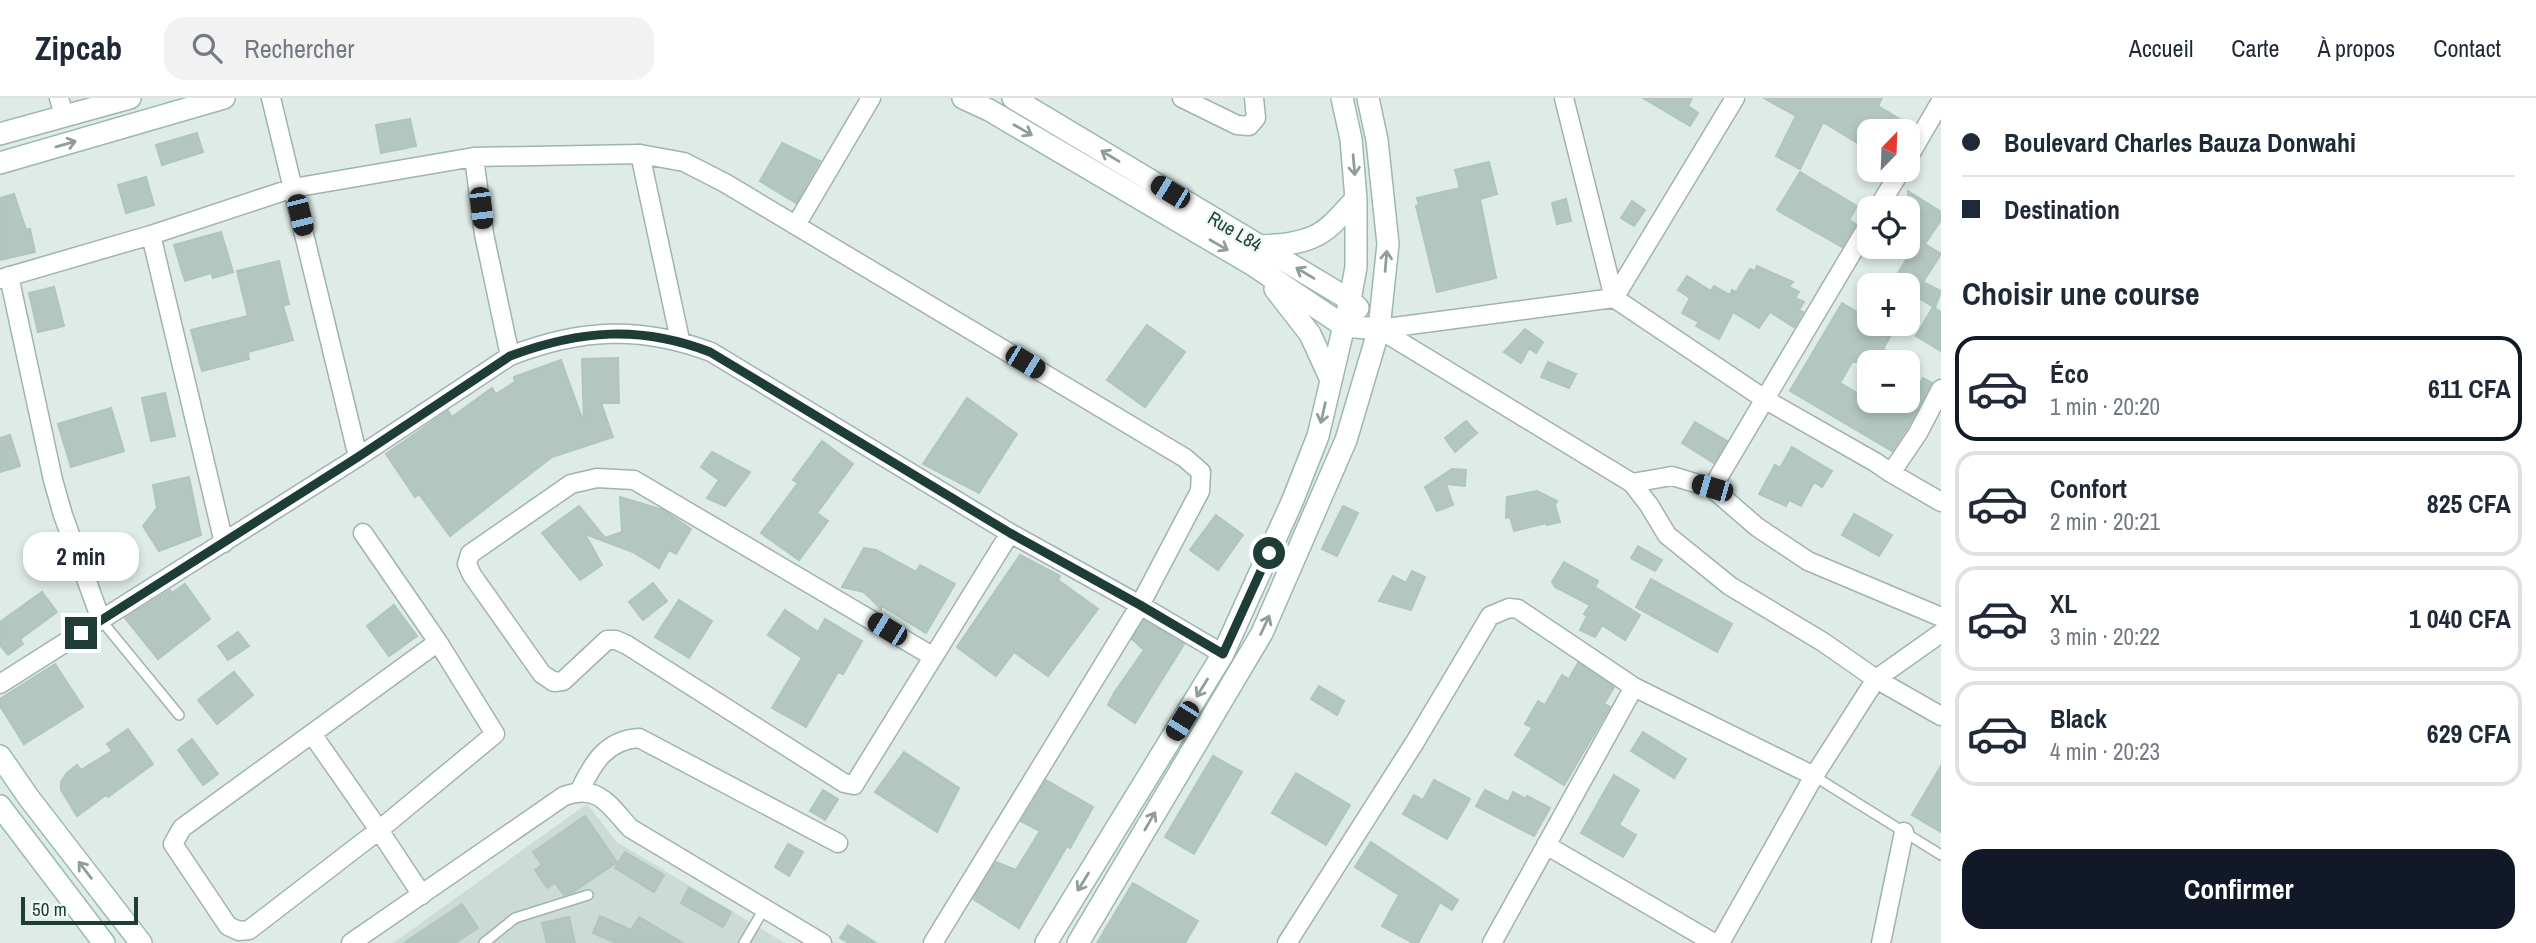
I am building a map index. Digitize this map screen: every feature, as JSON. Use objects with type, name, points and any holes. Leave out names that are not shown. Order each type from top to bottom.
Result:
[{"type":"main road","points":[[0,134],[62,107],[130,98]]},
{"type":"main road","points":[[0,163],[224,98]]},
{"type":"main road","points":[[963,98],[1256,256],[1344,326],[1378,329]]},
{"type":"main road","name":"Rue L84","points":[[1013,98],[1256,256],[1350,300],[1378,329]]},
{"type":"main road","points":[[1046,943],[1223,654],[1292,502],[1318,436],[1356,267],[1356,199],[1351,139],[1342,98]]},
{"type":"main road","points":[[1078,943],[1262,633],[1346,440],[1370,366],[1378,329],[1388,244],[1377,140],[1368,98]]},
{"type":"main road","points":[[1256,256],[1315,236],[1356,199]]},
{"type":"main road","points":[[1256,256],[1310,334],[1331,380]]},
{"type":"main road","points":[[0,756],[29,798],[141,943]]},
{"type":"main road","points":[[0,806],[104,943]]},
{"type":"street","points":[[271,98],[358,457]]},
{"type":"street","points":[[796,225],[871,98]]},
{"type":"street","points":[[1182,98],[1237,125],[1248,126],[1256,118],[1254,98]]},
{"type":"street","points":[[1564,98],[1614,298]]},
{"type":"street","points":[[1614,298],[1735,98]]},
{"type":"street","points":[[1920,137],[1941,101]]},
{"type":"street","points":[[640,154],[680,340]]},
{"type":"street","points":[[101,620],[53,480],[4,278],[151,235],[293,188],[474,157],[640,154],[684,162],[796,225],[1185,458],[1201,472],[1200,491],[1140,605],[933,943]]},
{"type":"street","points":[[474,157],[484,234],[510,356]]},
{"type":"street","points":[[151,235],[224,543]]},
{"type":"street","points":[[1712,488],[1857,245]]},
{"type":"street","points":[[1378,329],[1614,298],[1766,400],[1941,502]]},
{"type":"street","points":[[1378,329],[1632,483],[1667,535],[1730,586],[1823,642],[1876,679],[1941,716]]},
{"type":"street","points":[[0,684],[358,457],[510,356],[538,345],[616,332],[680,340],[710,352],[1010,533],[1223,654]]},
{"type":"street","points":[[1891,473],[1918,433],[1941,389]]},
{"type":"street","points":[[1632,483],[1672,476],[1712,488],[1757,527],[1808,561],[1941,617]]},
{"type":"street","points":[[932,656],[634,480],[597,478],[571,484],[470,554],[467,564],[542,674],[554,682],[564,681],[607,640],[616,640],[844,783],[854,785],[1010,533]]},
{"type":"street","points":[[363,533],[438,642],[495,734],[379,830],[248,930],[239,931],[228,926],[173,844],[182,828],[438,642]]},
{"type":"street","points":[[1287,943],[1415,742],[1490,616],[1509,608],[1518,609],[1634,687],[1814,776]]},
{"type":"street","points":[[1720,943],[1814,776],[1876,679],[1941,633]]},
{"type":"street","points":[[1492,943],[1634,687]]},
{"type":"street","points":[[312,734],[422,895]]},
{"type":"street","points":[[580,790],[591,768],[606,750],[630,738],[639,738],[838,844]]},
{"type":"street","points":[[351,943],[564,796],[580,790],[607,802],[630,828],[822,943]]},
{"type":"street","points":[[1881,943],[1904,832]]},
{"type":"street","points":[[1546,845],[1714,943]]},
{"type":"lane","points":[[101,620],[179,715]]},
{"type":"lane","points":[[1814,776],[1941,855]]},
{"type":"lane","points":[[484,943],[515,918],[588,895]]},
{"type":"lane","points":[[744,943],[764,909]]},
{"type":"shaded area","points":[[587,804],[617,842],[785,943],[393,943]]},
{"type":"building","points":[[1643,98],[1692,98],[1688,106],[1698,113],[1690,126]]},
{"type":"building","points":[[1764,98],[1882,98],[1878,106],[1900,119],[1857,119],[1857,143],[1823,122],[1800,169],[1776,156],[1796,116]]},
{"type":"building","points":[[410,119],[416,146],[381,153],[376,125]]},
{"type":"building","points":[[197,133],[203,152],[162,165],[156,145]]},
{"type":"building","points":[[782,143],[820,161],[796,203],[760,181]]},
{"type":"building","points":[[1489,162],[1497,194],[1480,199],[1496,278],[1437,292],[1416,206],[1419,205],[1417,198],[1460,188],[1455,170]]},
{"type":"building","points":[[1800,172],[1857,206],[1849,220],[1856,224],[1842,247],[1777,210]]},
{"type":"building","points":[[146,177],[154,205],[126,213],[118,185]]},
{"type":"building","points":[[14,194],[26,230],[30,229],[35,252],[0,260],[0,198]]},
{"type":"building","points":[[1566,199],[1571,221],[1557,224],[1552,203]]},
{"type":"building","points":[[1920,199],[1941,212],[1941,220],[1925,244],[1941,254],[1923,282],[1941,291],[1935,308],[1920,299],[1920,273],[1898,273],[1906,259],[1920,259]]},
{"type":"building","points":[[1632,201],[1645,210],[1634,226],[1621,218]]},
{"type":"building","points":[[221,232],[233,272],[213,278],[211,273],[185,281],[174,245]]},
{"type":"building","points":[[279,261],[289,304],[283,306],[293,340],[248,352],[249,359],[202,371],[191,330],[248,316],[237,271]]},
{"type":"building","points":[[1757,266],[1793,282],[1789,287],[1799,292],[1795,298],[1804,302],[1799,310],[1803,312],[1794,327],[1770,312],[1759,328],[1733,312],[1719,339],[1696,326],[1699,322],[1682,313],[1690,298],[1678,290],[1687,276],[1711,291],[1714,286],[1730,295],[1732,290],[1736,292],[1750,269],[1755,271]]},
{"type":"building","points":[[54,287],[64,326],[38,332],[29,293]]},
{"type":"building","points":[[1842,303],[1857,312],[1857,336],[1890,336],[1885,350],[1857,350],[1857,362],[1852,362],[1840,383],[1857,393],[1857,413],[1916,413],[1892,451],[1790,391]]},
{"type":"building","points":[[1933,307],[1941,312],[1941,351],[1916,336],[1920,336],[1920,329]]},
{"type":"building","points":[[1147,325],[1185,352],[1145,407],[1107,380]]},
{"type":"building","points":[[1525,329],[1543,342],[1536,353],[1529,348],[1521,363],[1504,352]]},
{"type":"building","points":[[618,358],[619,403],[601,403],[613,437],[552,457],[450,536],[419,494],[415,497],[386,454],[448,411],[452,417],[492,388],[496,394],[515,382],[514,377],[561,360],[584,424],[582,359]]},
{"type":"building","points":[[1548,362],[1576,374],[1569,388],[1541,377]]},
{"type":"building","points":[[1923,378],[1932,383],[1920,405],[1920,383]]},
{"type":"building","points":[[165,393],[175,436],[151,441],[142,398]]},
{"type":"building","points":[[967,398],[1017,434],[979,493],[923,464]]},
{"type":"building","points":[[111,408],[124,451],[71,467],[58,424]]},
{"type":"building","points":[[1466,421],[1477,433],[1455,452],[1445,438]]},
{"type":"building","points":[[1695,422],[1727,441],[1714,463],[1682,443]]},
{"type":"building","points":[[10,435],[20,466],[0,472],[0,438]]},
{"type":"building","points":[[822,441],[853,464],[817,513],[828,521],[799,560],[761,533],[798,483],[793,480]]},
{"type":"building","points":[[1792,447],[1832,471],[1822,487],[1814,482],[1801,506],[1789,500],[1786,506],[1759,494],[1775,465],[1780,468]]},
{"type":"building","points":[[712,452],[750,472],[725,506],[707,498],[719,480],[701,467]]},
{"type":"building","points":[[1452,469],[1466,470],[1465,486],[1446,484],[1453,505],[1437,511],[1425,487]]},
{"type":"building","points":[[189,477],[201,535],[159,551],[143,526],[157,508],[153,485]]},
{"type":"building","points":[[1537,491],[1557,501],[1555,505],[1560,522],[1514,531],[1510,517],[1506,518],[1507,497]]},
{"type":"building","points":[[620,497],[663,510],[691,529],[676,554],[669,550],[659,568],[633,552],[585,534],[602,565],[580,580],[542,533],[579,506],[605,538],[622,532]]},
{"type":"building","points":[[1343,506],[1358,513],[1337,556],[1322,549]]},
{"type":"building","points":[[1854,514],[1892,535],[1879,556],[1842,535]]},
{"type":"building","points":[[1216,515],[1243,535],[1218,570],[1190,550]]},
{"type":"building","points":[[1638,546],[1662,560],[1655,571],[1631,558]]},
{"type":"building","points":[[864,548],[876,550],[916,572],[920,565],[955,584],[926,633],[882,606],[881,609],[864,592],[842,587]]},
{"type":"building","points":[[1020,555],[1060,576],[1058,580],[1098,609],[1048,676],[1014,652],[996,676],[957,647]]},
{"type":"building","points":[[1564,562],[1598,581],[1595,587],[1640,615],[1625,640],[1602,625],[1595,637],[1580,630],[1587,616],[1584,614],[1590,605],[1555,587],[1552,582]]},
{"type":"building","points":[[1412,571],[1425,577],[1411,610],[1379,601],[1393,576],[1406,583]]},
{"type":"building","points":[[1651,579],[1732,624],[1717,652],[1636,607]]},
{"type":"building","points":[[653,583],[667,601],[643,620],[629,602]]},
{"type":"building","points":[[185,584],[210,619],[158,659],[125,618],[170,590],[172,593]]},
{"type":"building","points":[[42,592],[57,612],[20,639],[23,644],[8,655],[0,645],[0,622]]},
{"type":"building","points":[[679,600],[712,621],[689,658],[655,637]]},
{"type":"building","points":[[394,605],[417,636],[389,656],[367,626]]},
{"type":"building","points":[[785,610],[818,632],[825,619],[862,641],[843,674],[838,672],[806,727],[772,708],[802,658],[768,635]]},
{"type":"building","points":[[1144,620],[1184,644],[1135,723],[1108,705],[1144,650],[1132,639]]},
{"type":"building","points":[[238,632],[249,646],[228,660],[218,646]]},
{"type":"building","points":[[1578,663],[1614,687],[1604,704],[1610,707],[1564,785],[1515,755],[1532,728],[1525,724],[1538,701],[1545,705],[1562,675],[1569,679]]},
{"type":"building","points":[[55,664],[83,707],[24,744],[0,706],[0,699]]},
{"type":"building","points":[[234,672],[253,695],[217,724],[198,700]]},
{"type":"building","points":[[1319,686],[1344,701],[1337,715],[1311,699]]},
{"type":"building","points":[[128,729],[153,764],[77,816],[61,790],[61,782],[77,765],[81,770],[112,751],[107,744]]},
{"type":"building","points":[[1643,732],[1686,759],[1674,778],[1631,751]]},
{"type":"building","points":[[192,739],[218,774],[203,785],[178,750]]},
{"type":"building","points":[[904,752],[959,788],[937,832],[875,792]]},
{"type":"building","points":[[1213,756],[1242,772],[1194,854],[1165,837]]},
{"type":"building","points":[[1941,766],[1941,832],[1912,815]]},
{"type":"building","points":[[1296,773],[1350,805],[1326,845],[1272,813]]},
{"type":"building","points":[[1614,775],[1639,790],[1619,825],[1636,835],[1623,857],[1581,833]]},
{"type":"building","points":[[1046,780],[1093,807],[1019,928],[973,899],[996,862],[1016,870],[1040,831],[1021,821]]},
{"type":"building","points":[[1434,780],[1470,799],[1447,839],[1403,814],[1414,795],[1423,800]]},
{"type":"building","points":[[823,790],[838,799],[825,820],[810,811]]},
{"type":"building","points":[[1485,790],[1508,802],[1513,792],[1550,808],[1534,836],[1476,806]]},
{"type":"building","points":[[585,816],[617,862],[573,892],[564,895],[555,883],[547,888],[535,870],[542,865],[533,852]]},
{"type":"building","points":[[1371,842],[1458,900],[1452,910],[1440,902],[1418,943],[1413,943],[1382,926],[1399,895],[1355,867]]},
{"type":"building","points":[[788,844],[803,852],[789,876],[775,867]]},
{"type":"building","points":[[625,852],[664,875],[654,892],[615,868]]},
{"type":"building","points":[[1133,883],[1198,921],[1185,943],[1097,943]]},
{"type":"building","points":[[689,888],[731,912],[723,927],[681,903]]},
{"type":"building","points":[[462,904],[478,928],[455,943],[404,943]]},
{"type":"building","points":[[600,916],[631,930],[639,917],[683,943],[616,943],[593,933]]},
{"type":"building","points":[[569,917],[575,943],[547,943],[542,923]]},
{"type":"building","points":[[848,925],[876,943],[849,943],[840,938]]},
{"type":"route","points":[[81,633],[358,457],[510,356],[538,345],[616,332],[680,340],[710,352],[1010,533],[1223,654],[1269,553]]}]
